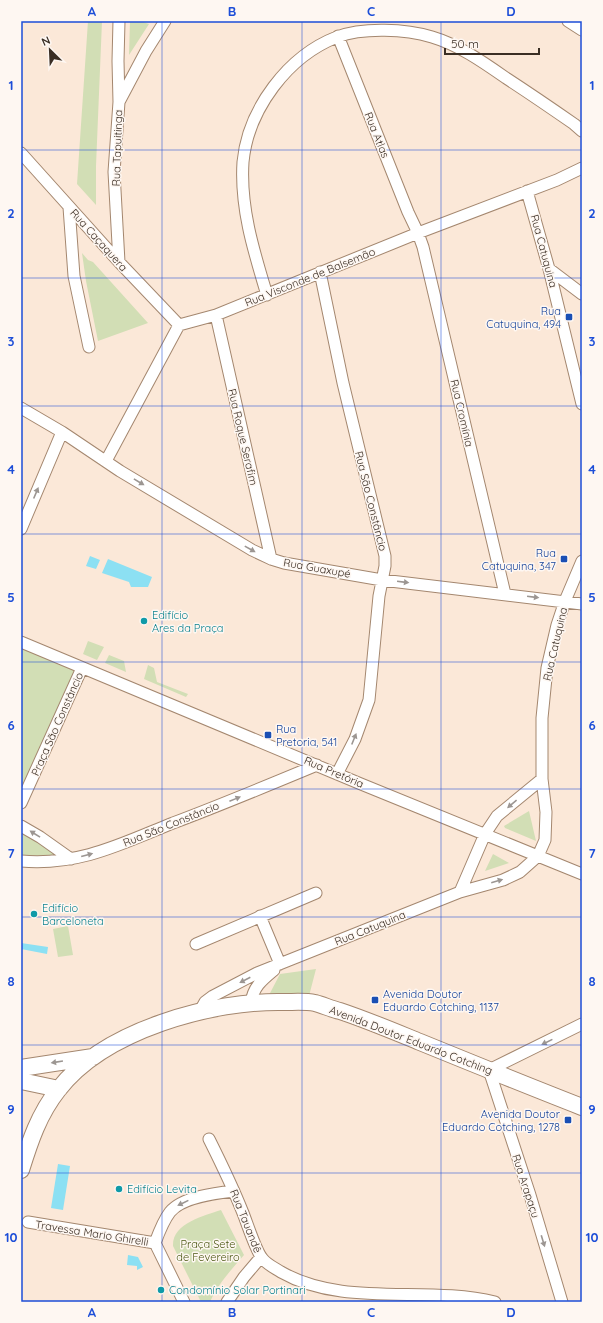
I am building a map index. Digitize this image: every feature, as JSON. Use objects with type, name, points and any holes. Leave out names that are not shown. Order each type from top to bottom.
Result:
[{"type":"main road","name":"Avenida Doutor Eduardo Cotching","points":[[21,1170],[40,1116],[59,1089],[93,1057],[107,1048],[168,1020],[200,1011],[251,1003],[314,1003],[361,1018],[582,1107]]},
{"type":"main road","points":[[21,1068],[93,1057]]},
{"type":"main road","points":[[21,1081],[59,1089]]},
{"type":"street","points":[[119,21],[119,102]]},
{"type":"street","name":"Rua Tapuitinga","points":[[120,262],[114,172],[119,102],[146,52],[165,21]]},
{"type":"street","points":[[568,21],[582,30]]},
{"type":"street","points":[[267,295],[246,218],[243,162],[251,127],[267,96],[294,64],[312,50],[338,36],[370,31],[389,30],[410,31],[443,40],[485,64],[574,124],[582,131]]},
{"type":"street","name":"Rua Atlas","points":[[338,36],[408,212],[418,233]]},
{"type":"street","name":"Rua Caçaquera","points":[[21,153],[179,325]]},
{"type":"street","name":"Rua Visconde de Balsemão","points":[[179,325],[216,316],[320,272],[582,168]]},
{"type":"street","name":"Rua Catuquina","points":[[527,191],[549,269],[582,404]]},
{"type":"street","points":[[70,207],[74,276],[89,347]]},
{"type":"street","name":"Rua Cromínia","points":[[418,233],[424,247],[505,594]]},
{"type":"street","points":[[549,269],[582,294]]},
{"type":"street","name":"Rua São Constâncio","points":[[320,272],[343,383],[385,556],[369,700],[355,739],[337,774]]},
{"type":"street","name":"Rua Roque Serafim","points":[[216,316],[271,559]]},
{"type":"street","points":[[106,461],[179,325]]},
{"type":"street","name":"Rua Guaxupé","points":[[21,408],[62,432],[120,471],[252,550],[271,559],[284,563],[382,580],[582,604]]},
{"type":"street","points":[[21,529],[62,432]]},
{"type":"street","name":"Rua Catuquina","points":[[200,1011],[205,1002],[213,996],[257,974],[460,892],[503,880],[520,872],[538,856],[545,840],[546,812],[542,778],[542,718],[547,668],[557,625],[565,601],[582,561]]},
{"type":"street","name":"Rua Pretória","points":[[21,642],[337,774],[582,874]]},
{"type":"street","name":"Praça São Constâncio","points":[[21,803],[82,668]]},
{"type":"street","name":"Rua São Constâncio","points":[[21,861],[37,862],[71,859],[110,848],[317,765]]},
{"type":"street","points":[[460,892],[485,834],[498,816],[542,778]]},
{"type":"street","points":[[21,826],[40,837],[71,859]]},
{"type":"street","points":[[196,944],[316,893]]},
{"type":"street","points":[[260,916],[280,964]]},
{"type":"street","name":"Rua Catuquina","points":[[251,1003],[254,988],[280,964]]},
{"type":"street","points":[[488,1070],[582,1024]]},
{"type":"street","name":"Rua Arapaçu","points":[[488,1070],[530,1195],[562,1302]]},
{"type":"street","name":"Rua Tauandê","points":[[209,1139],[234,1191],[261,1257],[294,1280],[318,1288],[341,1291],[482,1299],[495,1302]]},
{"type":"street","points":[[184,1302],[155,1243],[164,1222],[171,1211],[182,1203],[213,1194],[234,1191]]},
{"type":"street","name":"Travessa Mario Ghirelli","points":[[28,1222],[155,1243]]},
{"type":"street","points":[[227,1302],[244,1277],[261,1257]]},
{"type":"green space","points":[[88,21],[102,21],[96,166],[96,205],[77,184]]},
{"type":"green space","points":[[130,21],[140,21],[149,24],[129,55]]},
{"type":"green space","points":[[82,253],[88,260],[93,262],[148,323],[98,341]]},
{"type":"green space","points":[[88,641],[104,647],[97,660],[83,654]]},
{"type":"green space","points":[[21,646],[77,670],[21,800]]},
{"type":"green space","points":[[109,655],[124,661],[126,672],[105,663]]},
{"type":"green space","points":[[148,665],[154,668],[157,682],[188,694],[186,697],[144,679]]},
{"type":"green space","points":[[529,811],[536,841],[505,828],[504,826]]},
{"type":"green space","points":[[21,828],[67,858],[21,859]]},
{"type":"green space","points":[[493,854],[509,863],[485,871]]},
{"type":"green space","points":[[68,926],[73,955],[58,957],[53,929]]},
{"type":"green space","points":[[316,969],[309,996],[269,995],[280,974]]},
{"type":"green space","name":"Praça Sete de Fevereiro","points":[[221,1210],[244,1255],[221,1283],[210,1302],[201,1302],[173,1246],[174,1238],[183,1226],[198,1218]]},
{"type":"water","points":[[90,556],[100,560],[96,569],[86,566]]},
{"type":"water","points":[[108,559],[152,577],[148,587],[131,587],[129,582],[102,573]]},
{"type":"water","points":[[21,943],[48,947],[47,954],[21,949]]},
{"type":"water","points":[[58,1164],[70,1166],[63,1210],[51,1208]]},
{"type":"water","points":[[128,1255],[138,1257],[143,1267],[137,1270],[137,1266],[127,1265]]},
{"type":"place","name":"Rua Catuquina, 494","points":[[569,317]]},
{"type":"place","name":"Rua Catuquina, 347","points":[[564,559]]},
{"type":"place","name":"Edifício Ares da Praça","points":[[144,621]]},
{"type":"place","name":"Rua Pretoria, 541","points":[[268,735]]},
{"type":"place","name":"Edifício Barceloneta","points":[[34,914]]},
{"type":"place","name":"Avenida Doutor Eduardo Cotching, 1137","points":[[375,1000]]},
{"type":"place","name":"Avenida Doutor Eduardo Cotching, 1278","points":[[568,1120]]},
{"type":"place","name":"Edifício Levita","points":[[119,1189]]},
{"type":"place","name":"Condomínio Solar Portinari","points":[[161,1290]]}]
